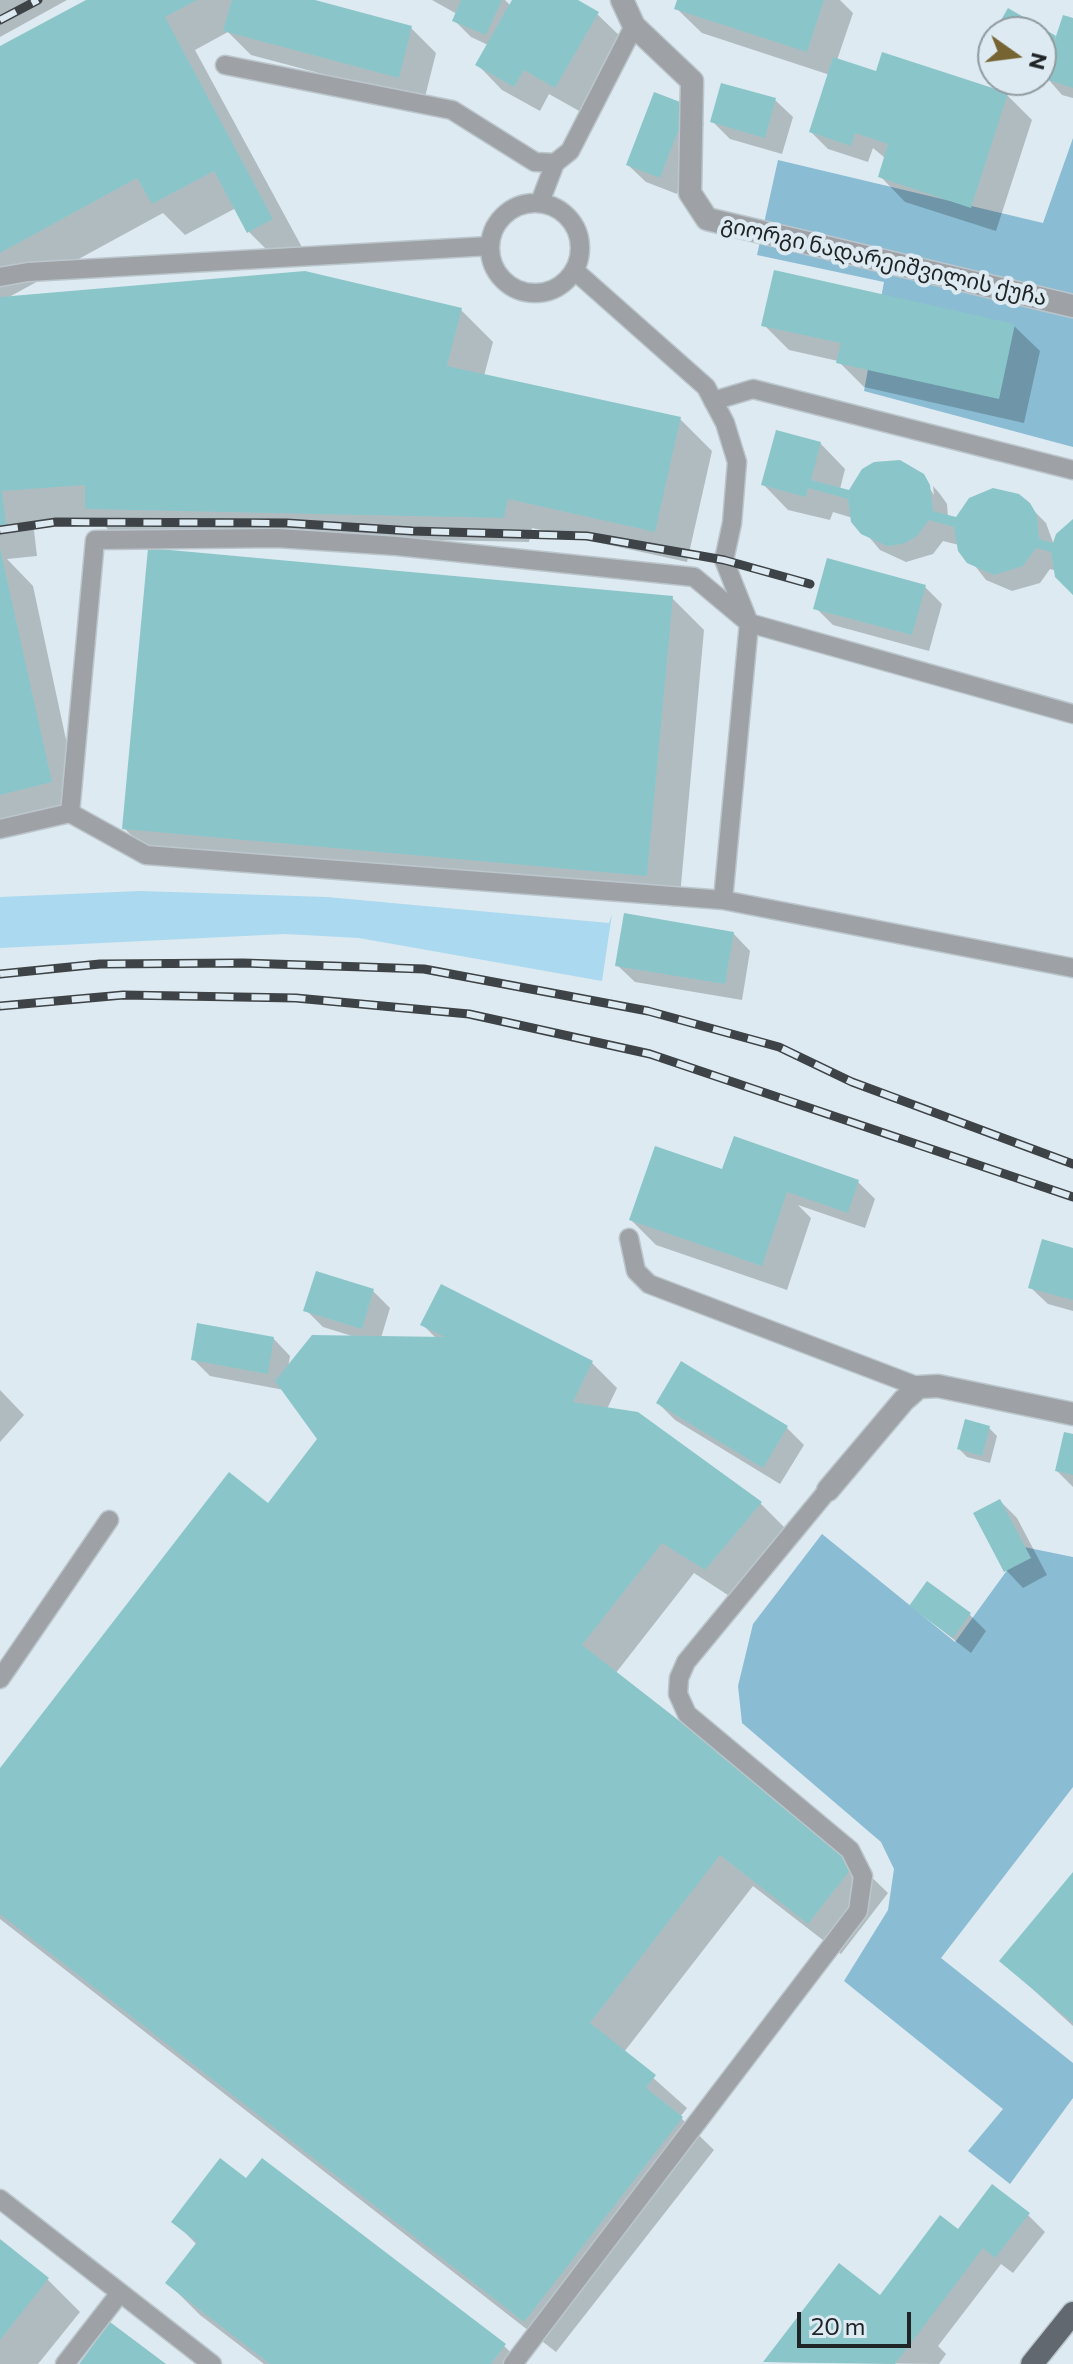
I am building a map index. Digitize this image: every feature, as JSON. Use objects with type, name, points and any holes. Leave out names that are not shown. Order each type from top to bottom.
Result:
[{"type":"main road","points":[[1032,2364],[1073,2313]]},
{"type":"street","name":"გიორგი ნადარეიშვილის ქუჩა","points":[[622,0],[634,26],[692,81],[690,193],[707,219],[1073,306]]},
{"type":"street","points":[[828,1490],[904,1400],[919,1387],[938,1386],[1073,1414]]},
{"type":"lane","points":[[540,202],[555,163],[570,151],[634,26]]},
{"type":"lane","points":[[225,65],[452,110],[535,162],[555,163]]},
{"type":"lane","points":[[540,202],[554,206],[576,227],[579,256],[574,270],[552,290],[523,291],[498,275],[490,246],[500,219],[511,209],[540,202]]},
{"type":"lane","points":[[0,277],[28,272],[490,246]]},
{"type":"lane","points":[[574,270],[706,387],[725,423],[737,462],[732,523],[724,560],[749,623],[723,900]]},
{"type":"lane","points":[[713,401],[753,389],[1073,470]]},
{"type":"lane","points":[[70,813],[95,540],[292,539],[397,546],[694,577],[749,623],[1073,714]]},
{"type":"lane","points":[[0,829],[70,813],[146,855],[723,900],[1073,968]]},
{"type":"lane","points":[[629,1238],[636,1271],[649,1284],[919,1387]]},
{"type":"lane","points":[[513,2364],[858,1911],[863,1876],[850,1850],[687,1714],[678,1694],[686,1662],[828,1490]]},
{"type":"lane","points":[[0,1679],[109,1520]]},
{"type":"lane","points":[[0,2199],[212,2364]]},
{"type":"lane","points":[[65,2364],[120,2293]]},
{"type":"shaded area","points":[[1073,138],[1073,447],[864,391],[884,282],[757,255],[778,160],[1043,223]]},
{"type":"shaded area","points":[[140,891],[327,897],[609,923],[612,914],[602,981],[359,938],[285,934],[0,948],[0,897]]},
{"type":"shaded area","points":[[822,1534],[955,1642],[1024,1547],[1073,1557],[1073,1787],[941,1958],[1073,2063],[1073,2098],[1010,2184],[968,2151],[1003,2109],[844,1981],[888,1910],[894,1869],[881,1842],[742,1723],[738,1686],[753,1624]]},
{"type":"building","points":[[86,0],[197,0],[165,17],[273,219],[247,233],[214,171],[152,204],[137,178],[0,253],[0,46]]},
{"type":"building","points":[[232,0],[315,0],[412,26],[399,78],[223,31]]},
{"type":"building","points":[[461,0],[502,0],[486,35],[452,21]]},
{"type":"building","points":[[512,0],[578,0],[599,12],[555,88],[524,70],[514,87],[475,65]]},
{"type":"building","points":[[677,0],[824,0],[807,52],[674,9]]},
{"type":"building","points":[[1008,8],[1022,16],[1003,16]]},
{"type":"building","points":[[1063,15],[1073,18],[1073,88],[1057,83],[1057,34]]},
{"type":"building","points":[[882,52],[977,83],[977,96],[1007,96],[971,208],[878,177],[888,144],[855,133],[851,146],[809,132],[833,57],[876,71]]},
{"type":"building","points":[[721,83],[776,98],[765,138],[710,122]]},
{"type":"building","points":[[654,92],[688,105],[660,178],[626,165]]},
{"type":"building","points":[[774,270],[1015,324],[999,399],[836,363],[841,343],[761,326]]},
{"type":"building","points":[[305,271],[462,308],[447,366],[681,417],[655,532],[508,499],[504,518],[85,509],[85,485],[2,491],[6,525],[0,525],[0,297]]},
{"type":"building","points":[[776,430],[821,442],[811,480],[849,490],[862,469],[874,462],[900,460],[924,474],[930,485],[933,511],[956,517],[969,498],[993,488],[1019,494],[1030,503],[1037,515],[1039,539],[1053,543],[1056,534],[1073,519],[1073,595],[1055,577],[1051,552],[1036,548],[1023,566],[994,575],[967,563],[958,551],[954,527],[929,520],[916,537],[903,544],[887,546],[861,534],[851,522],[848,499],[808,488],[806,497],[761,485]]},
{"type":"building","points":[[0,548],[52,782],[0,795]]},
{"type":"building","points":[[148,548],[673,596],[647,876],[122,829]]},
{"type":"building","points":[[827,558],[926,585],[912,635],[813,609]]},
{"type":"building","points":[[624,913],[734,932],[725,984],[615,966]]},
{"type":"building","points":[[734,1136],[859,1180],[848,1213],[787,1192],[762,1266],[629,1220],[655,1146],[722,1169]]},
{"type":"building","points":[[1042,1239],[1073,1248],[1073,1300],[1028,1288]]},
{"type":"building","points":[[316,1271],[374,1289],[362,1329],[303,1311]]},
{"type":"building","points":[[441,1284],[593,1361],[573,1402],[638,1412],[762,1502],[705,1570],[662,1543],[582,1645],[858,1860],[808,1924],[720,1855],[590,2023],[656,2075],[646,2088],[683,2117],[524,2322],[0,1914],[0,1768],[229,1472],[268,1503],[317,1439],[275,1381],[312,1335],[445,1337],[420,1325]]},
{"type":"building","points":[[197,1323],[274,1337],[268,1374],[191,1360]]},
{"type":"building","points":[[681,1361],[788,1426],[763,1468],[656,1403]]},
{"type":"building","points":[[965,1419],[990,1426],[982,1456],[957,1449]]},
{"type":"building","points":[[1064,1432],[1073,1434],[1073,1475],[1055,1471]]},
{"type":"building","points":[[1000,1499],[1031,1558],[1004,1572],[973,1513]]},
{"type":"building","points":[[927,1581],[971,1613],[953,1638],[909,1606]]},
{"type":"building","points":[[1073,1872],[1073,2023],[999,1961]]},
{"type":"building","points":[[220,2158],[246,2178],[262,2158],[506,2344],[491,2364],[270,2364],[165,2283],[197,2242],[171,2222]]},
{"type":"building","points":[[992,2184],[1030,2213],[995,2258],[983,2248],[895,2364],[763,2362],[839,2263],[880,2295],[940,2215],[958,2229]]},
{"type":"building","points":[[0,2239],[49,2278],[0,2340]]},
{"type":"building","points":[[110,2322],[166,2364],[79,2364]]},
{"type":"railway","points":[[0,20],[38,0]]},
{"type":"railway","points":[[0,530],[56,522],[287,523],[412,531],[587,536],[724,560],[810,584]]},
{"type":"railway","points":[[0,974],[100,964],[243,963],[424,969],[648,1011],[779,1047],[852,1082],[1073,1164]]},
{"type":"railway","points":[[0,1006],[123,995],[296,998],[469,1014],[650,1054],[1073,1197]]}]
